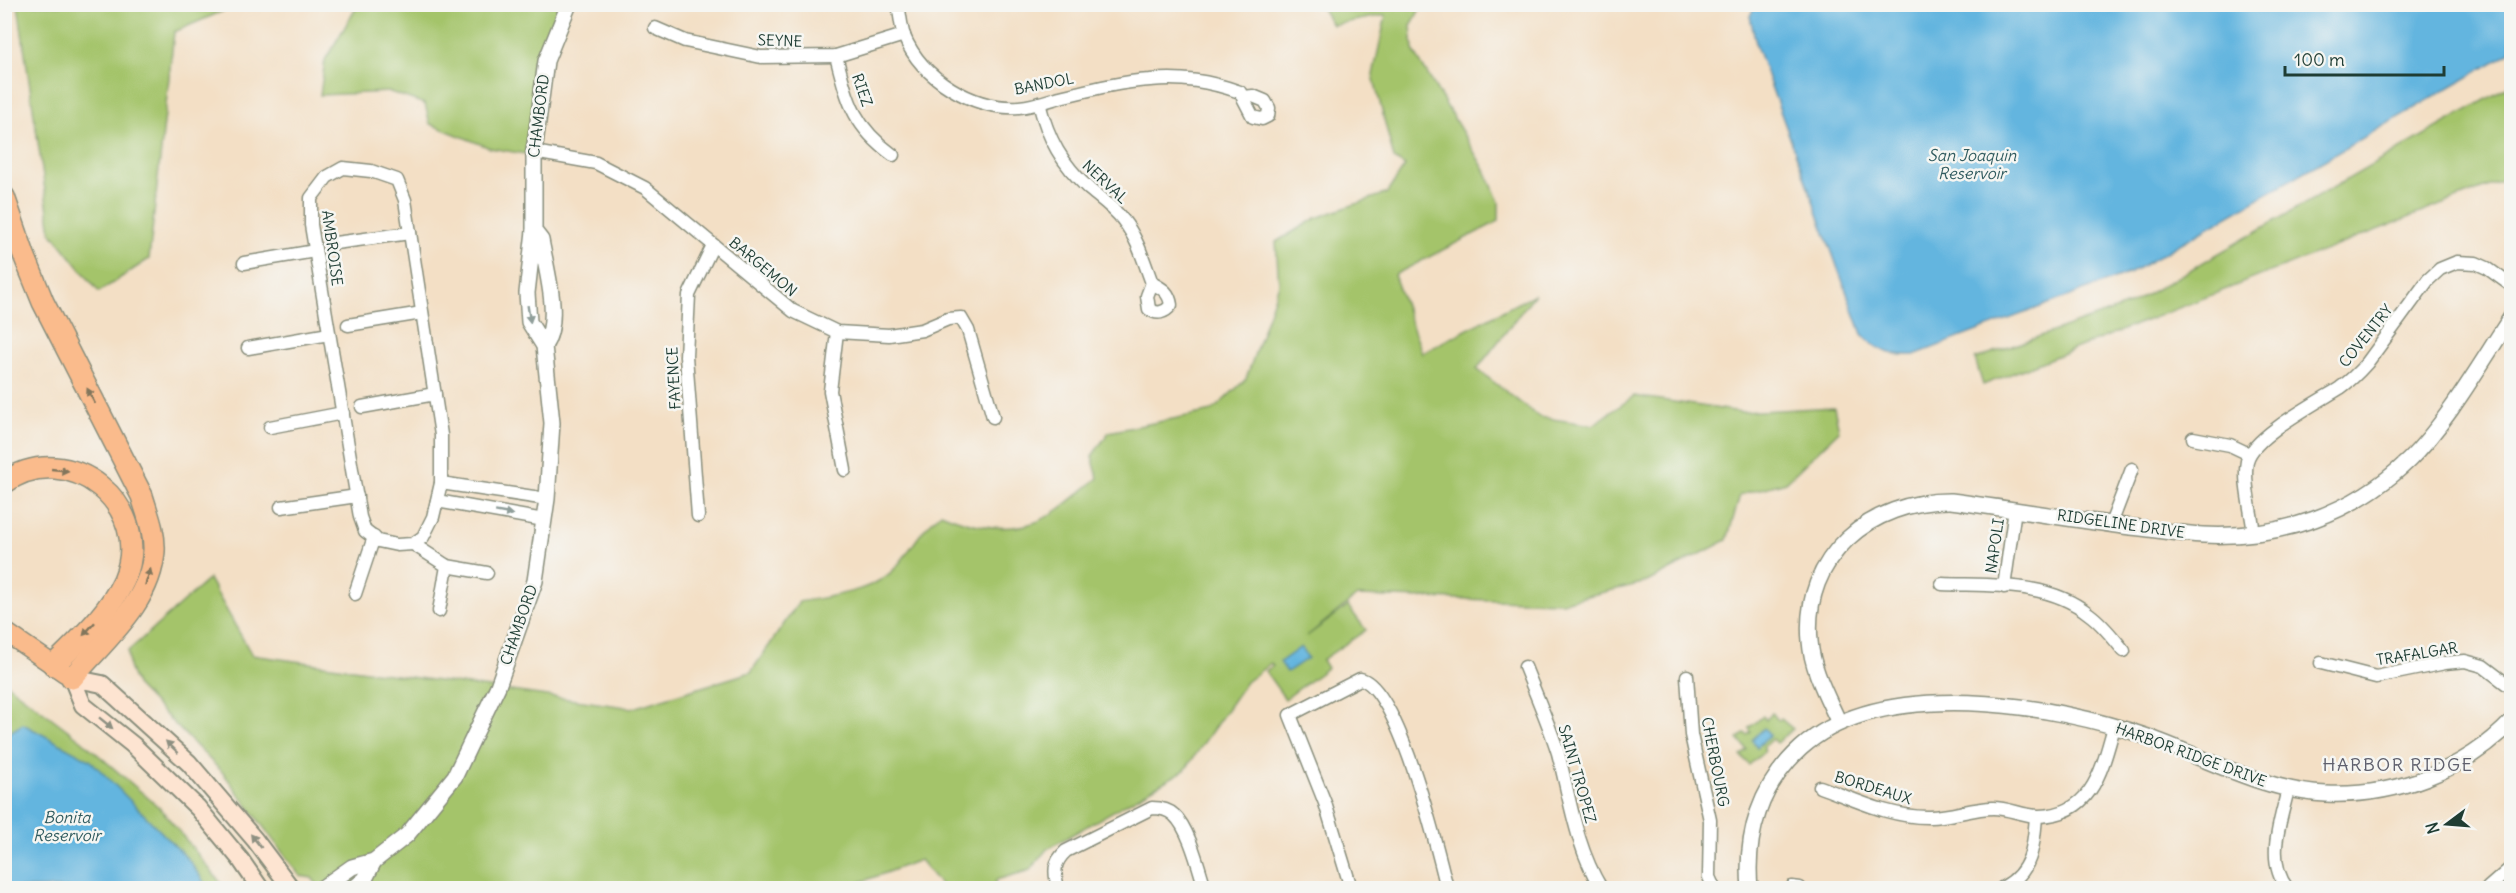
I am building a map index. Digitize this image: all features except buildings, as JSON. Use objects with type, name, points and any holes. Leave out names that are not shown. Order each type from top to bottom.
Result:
[{"type":"highway","points":[[4,198],[43,302],[142,496],[151,528],[154,550],[149,578],[136,603],[72,678]]},
{"type":"highway","points":[[4,483],[12,477],[37,468],[64,469],[90,478],[111,494],[123,516],[130,538],[129,561],[124,580],[107,608],[54,665]]},
{"type":"main road","points":[[4,632],[72,678],[102,684],[189,763],[255,840],[291,888]]},
{"type":"main road","points":[[72,678],[83,705],[133,745],[178,788],[240,859],[260,888]]},
{"type":"street","name":"CHAMBORD","points":[[548,341],[530,322],[527,290],[534,231],[534,152],[546,61],[569,4]]},
{"type":"street","name":"BANDOL","points":[[898,4],[904,35],[928,69],[944,84],[962,95],[999,105],[1019,107],[1114,85],[1188,78],[1214,83],[1240,92],[1244,97]]},
{"type":"street","name":"SEYNE","points":[[655,28],[685,41],[761,57],[836,56],[904,35]]},
{"type":"street","name":"RIEZ","points":[[836,56],[858,123],[877,143],[893,155]]},
{"type":"street","name":"NERVAL","points":[[1039,102],[1047,132],[1057,153],[1071,172],[1114,210],[1128,226],[1138,245],[1152,284]]},
{"type":"street","name":"BARGEMON","points":[[534,152],[596,163],[645,188],[793,311],[837,332],[889,335],[922,330],[948,319],[961,318],[968,330],[993,417]]},
{"type":"street","name":"AMBROISE","points":[[374,537],[365,531],[357,496],[311,225],[311,198],[327,177],[342,168],[371,171],[397,180],[405,200],[441,435],[441,483],[433,517],[423,537],[413,544]]},
{"type":"street","name":"CHAMBORD","points":[[322,888],[352,867],[374,861],[407,835],[455,777],[498,686],[535,581],[547,499],[552,423],[548,341],[553,322],[541,240],[534,231]]},
{"type":"street","points":[[335,243],[410,233]]},
{"type":"street","name":"FAYENCE","points":[[698,516],[686,356],[689,296],[713,245]]},
{"type":"street","points":[[244,263],[315,251]]},
{"type":"street","name":"COVENTRY","points":[[2249,454],[2290,418],[2355,376],[2428,280],[2440,269],[2457,262],[2476,263],[2487,268],[2511,286]]},
{"type":"street","points":[[527,290],[549,287]]},
{"type":"street","points":[[348,325],[422,313]]},
{"type":"street","name":"RIDGELINE DRIVE","points":[[1839,723],[1819,679],[1810,640],[1812,606],[1822,573],[1841,545],[1873,519],[1910,504],[1951,501],[2200,535],[2254,534],[2320,518],[2360,498],[2390,477],[2410,459],[2436,428],[2511,316]]},
{"type":"street","points":[[837,332],[830,391],[845,470]]},
{"type":"street","points":[[248,348],[329,334]]},
{"type":"street","points":[[362,407],[435,394]]},
{"type":"street","points":[[270,427],[343,413]]},
{"type":"street","points":[[2193,438],[2230,445],[2249,454],[2247,471],[2254,534]]},
{"type":"street","points":[[2111,524],[2132,469]]},
{"type":"street","points":[[441,483],[547,499]]},
{"type":"street","points":[[281,507],[357,496]]},
{"type":"street","points":[[437,501],[544,520]]},
{"type":"street","name":"NAPOLI","points":[[2004,587],[2015,509]]},
{"type":"street","points":[[356,594],[374,537],[378,541],[397,545],[413,544],[447,566],[488,573]]},
{"type":"street","points":[[439,610],[447,566]]},
{"type":"street","name":"NAPOLI","points":[[1942,584],[2039,590],[2074,603],[2104,627],[2124,651]]},
{"type":"street","name":"TRAFALGAR","points":[[2321,663],[2376,677],[2465,661],[2483,666],[2511,688]]},
{"type":"street","name":"SAINT TROPEZ","points":[[1525,667],[1555,745],[1582,849],[1590,870],[1601,888]]},
{"type":"street","name":"CHERBOURG","points":[[1687,676],[1691,735],[1710,820],[1708,877],[1714,888]]},
{"type":"street","points":[[1351,888],[1325,803],[1290,715],[1352,681],[1360,679],[1370,682],[1394,722],[1417,778],[1447,888]]},
{"type":"street","name":"HARBOR RIDGE DRIVE","points":[[1750,888],[1750,842],[1758,810],[1783,767],[1819,734],[1839,723],[1884,708],[1942,703],[2028,709],[2114,727],[2150,738],[2263,782],[2288,789],[2325,794],[2350,794],[2400,786],[2431,776],[2469,756],[2511,721]]},
{"type":"street","name":"BORDEAUX","points":[[1821,788],[1889,812],[1912,816],[1944,817],[1992,808],[2036,816],[2055,814],[2068,809],[2090,791],[2101,773],[2114,727]]},
{"type":"street","points":[[2287,888],[2279,874],[2275,850],[2288,789]]},
{"type":"street","points":[[1058,888],[1054,874],[1056,860],[1066,850],[1152,808],[1164,808],[1175,815],[1184,831],[1205,888]]},
{"type":"street","points":[[2002,888],[2019,877],[2032,856],[2036,816]]},
{"type":"street","name":"CHAMBORD","points":[[354,888],[365,879],[374,861]]},
{"type":"street","points":[[2488,888],[2511,867]]},
{"type":"green space","points":[[18,5],[237,5],[174,32],[149,259],[99,292],[51,232]]},
{"type":"green space","points":[[358,5],[562,5],[545,47],[525,154],[490,148],[430,124],[425,104],[390,92],[320,95],[325,60]]},
{"type":"green space","points":[[1329,5],[1422,5],[1411,26],[1413,50],[1485,170],[1499,202],[1499,221],[1394,275],[1422,353],[1535,294],[1477,369],[1539,417],[1593,425],[1634,396],[1741,412],[1834,407],[1839,431],[1786,482],[1740,495],[1727,540],[1647,582],[1562,602],[1357,596],[1307,636],[1348,606],[1366,630],[1322,660],[1327,668],[1285,699],[1265,671],[1273,666],[1271,663],[1246,682],[1185,770],[1047,849],[1030,870],[996,880],[995,888],[943,888],[920,860],[845,888],[320,888],[312,878],[300,876],[224,774],[136,685],[129,667],[128,651],[209,579],[252,655],[633,708],[751,672],[799,602],[852,592],[877,582],[897,566],[922,532],[941,513],[974,524],[998,527],[1021,526],[1050,515],[1098,478],[1092,456],[1109,432],[1212,411],[1246,379],[1279,284],[1276,242],[1316,218],[1387,193],[1405,166],[1394,159],[1373,75],[1386,15],[1332,25],[1321,7]]},
{"type":"green space","points":[[2511,85],[2512,176],[2509,178],[1983,385],[1975,359],[2129,305]]},
{"type":"green space","name":"Bonita Reservoir","points":[[4,682],[81,740],[161,809],[225,888],[5,888]]},
{"type":"green space","points":[[1772,713],[1779,721],[1781,719],[1793,729],[1776,743],[1772,739],[1764,746],[1764,752],[1749,765],[1741,756],[1747,750],[1738,739],[1745,733],[1747,735],[1751,732],[1749,728],[1763,716],[1766,720]]},
{"type":"water","name":"San Joaquin Reservoir","points":[[1756,4],[2511,5],[2511,52],[2130,273],[1914,355],[1906,355],[1885,351],[1873,345],[1862,334],[1757,48],[1750,16]]},
{"type":"water","points":[[1301,647],[1308,658],[1287,672],[1280,662]]},
{"type":"water","name":"Bonita Reservoir","points":[[23,724],[90,760],[188,859],[208,888],[5,888],[5,735]]},
{"type":"water","points":[[1764,728],[1770,735],[1757,747],[1752,740]]},
{"type":"district","name":"HARBOR RIDGE","points":[[2398,765]]}]
